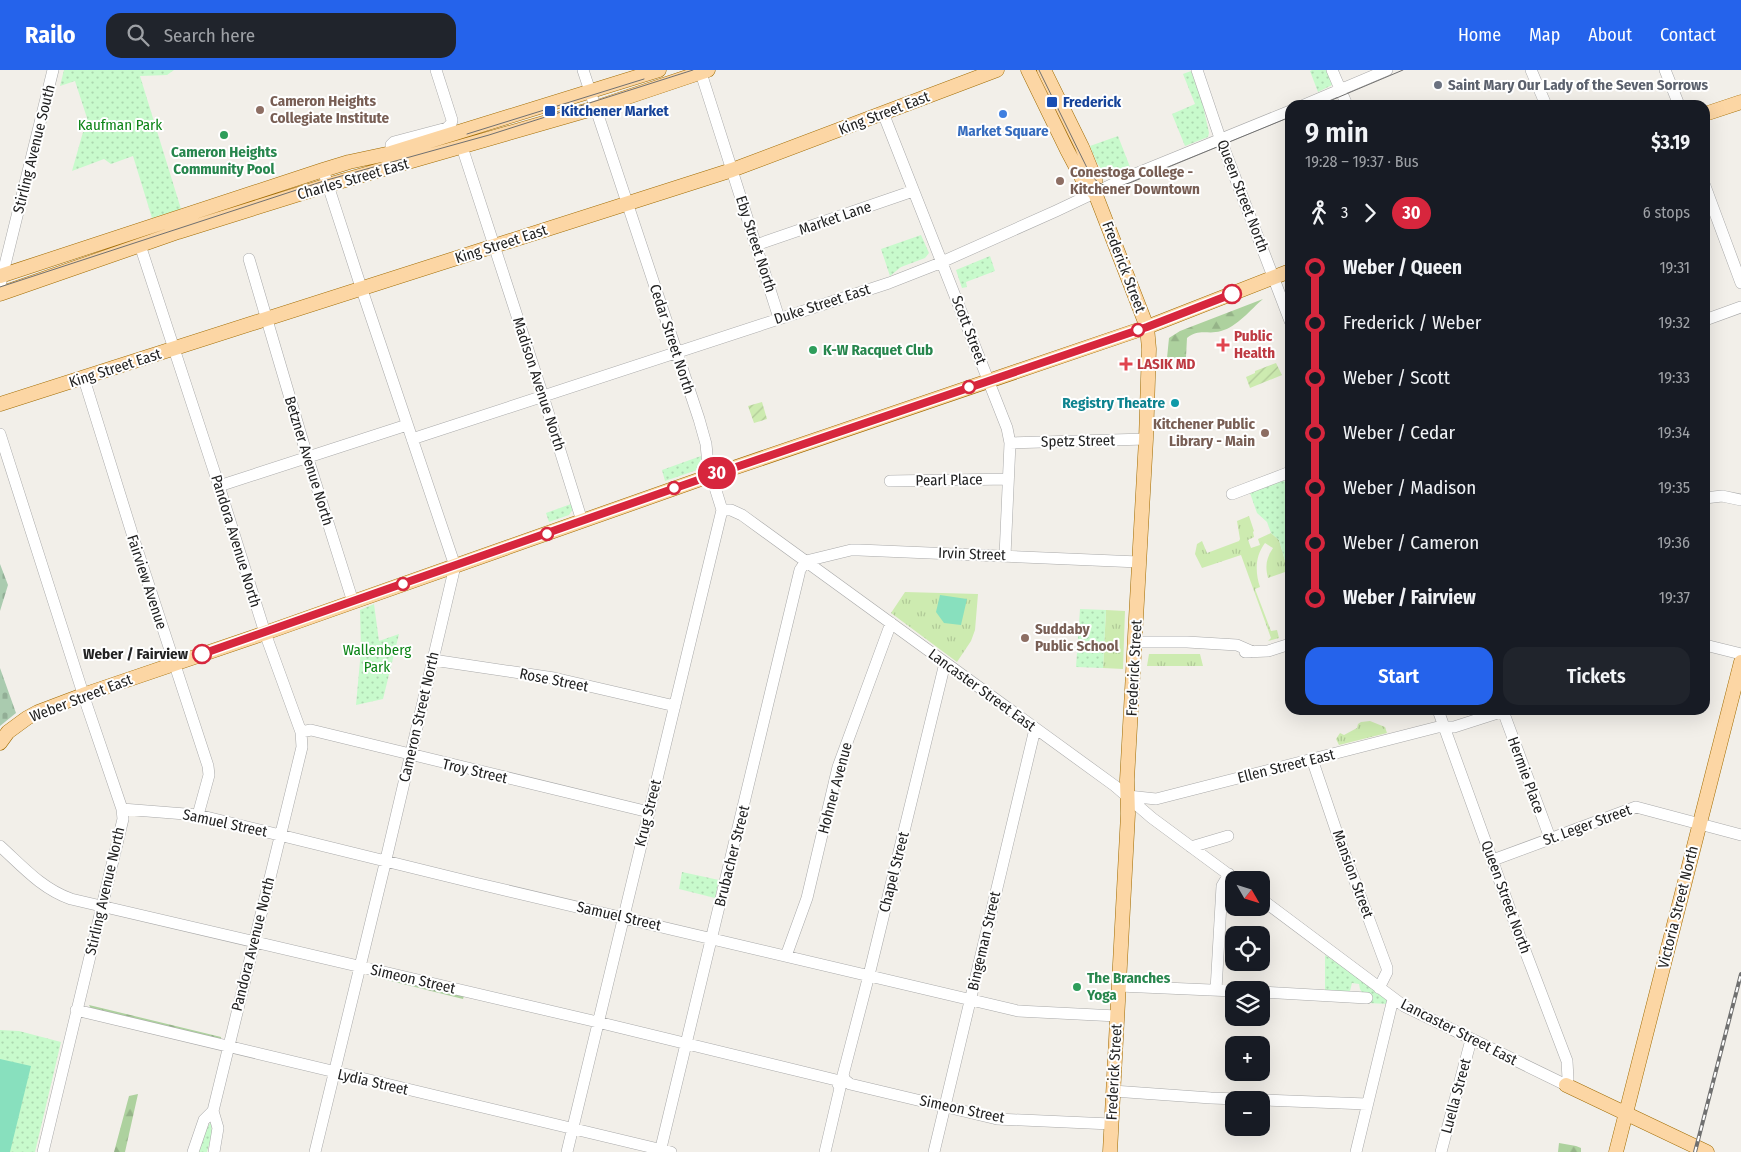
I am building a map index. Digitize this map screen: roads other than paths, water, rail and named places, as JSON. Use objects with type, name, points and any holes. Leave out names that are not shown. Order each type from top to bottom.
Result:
[{"type":"main road","name":"Charles Street East","points":[[1,279],[349,162],[390,153],[658,70]]},
{"type":"main road","name":"King Street East","points":[[0,404],[732,170],[997,70]]},
{"type":"main road","name":"Frederick Street","points":[[1028,70],[1085,184],[1095,193]]},
{"type":"main road","name":"Frederick Street","points":[[1044,70],[1096,181],[1095,193],[1147,327],[1150,349],[1110,1152]]},
{"type":"main road","name":"Charles Street East","points":[[0,294],[140,244],[328,185],[595,108],[704,71]]},
{"type":"main road","points":[[1710,112],[1741,102]]},
{"type":"main road","name":"Weber Street East","points":[[0,743],[8,732],[27,718],[83,695],[711,476],[1147,327],[1285,273]]},
{"type":"main road","name":"Victoria Street North","points":[[1616,1152],[1741,662]]},
{"type":"main road","points":[[1566,1085],[1707,1152]]},
{"type":"street","name":"Stirling Avenue South","points":[[1,279],[53,70]]},
{"type":"street","points":[[390,153],[391,145],[394,142],[447,128],[451,124],[452,120],[436,70]]},
{"type":"street","name":"Cedar Street North","points":[[583,70],[699,419],[711,476]]},
{"type":"street","name":"Queen Street North","points":[[1197,70],[1220,138],[1285,308]]},
{"type":"street","points":[[1332,70],[1345,100]]},
{"type":"street","points":[[1315,100],[1387,70]]},
{"type":"street","points":[[1531,70],[1544,100]]},
{"type":"street","points":[[1664,70],[1677,100]]},
{"type":"street","name":"Eby Street North","points":[[704,71],[732,170],[779,318]]},
{"type":"street","name":"Scott Street","points":[[883,113],[1007,428],[1010,443],[1005,556]]},
{"type":"street","name":"Duke Street East","points":[[412,439],[878,287],[942,262],[1130,176],[1285,113]]},
{"type":"street","name":"Madison Avenue North","points":[[462,147],[582,521]]},
{"type":"street","points":[[324,170],[455,566]]},
{"type":"street","name":"Market Lane","points":[[756,245],[913,191]]},
{"type":"street","points":[[1710,199],[1741,283]]},
{"type":"street","name":"Pandora Avenue North","points":[[140,244],[265,633],[301,732],[302,747],[213,1111]]},
{"type":"street","name":"Betzner Avenue North","points":[[249,259],[353,602]]},
{"type":"street","points":[[1710,318],[1741,307]]},
{"type":"street","name":"Fairview Avenue","points":[[84,378],[208,766],[209,775],[198,815]]},
{"type":"street","points":[[219,486],[407,425]]},
{"type":"street","name":"Stirling Avenue North","points":[[0,434],[83,695],[122,809],[123,818],[43,1152]]},
{"type":"street","name":"Spetz Street","points":[[1010,443],[1146,440]]},
{"type":"street","points":[[1232,494],[1285,474]]},
{"type":"street","points":[[711,476],[722,510]]},
{"type":"street","name":"Pearl Place","points":[[890,481],[1008,479]]},
{"type":"street","points":[[1710,497],[1722,496],[1741,500]]},
{"type":"street","name":"Lancaster Street East","points":[[722,510],[731,510],[742,515],[1127,796],[1152,818],[1225,871]]},
{"type":"street","name":"Krug Street","points":[[567,1152],[722,510]]},
{"type":"street","name":"Irvin Street","points":[[806,561],[851,550],[1140,562]]},
{"type":"street","name":"Brubacher Street","points":[[664,1151],[712,938],[800,570],[806,561]]},
{"type":"street","name":"Cameron Street North","points":[[315,1152],[455,566]]},
{"type":"street","name":"Hohner Avenue","points":[[786,956],[807,898],[838,767],[892,623]]},
{"type":"street","points":[[1135,642],[1187,642],[1227,646],[1243,652],[1268,651],[1285,646]]},
{"type":"street","points":[[1710,646],[1741,654]]},
{"type":"street","name":"Rose Street","points":[[433,660],[554,678],[674,706]]},
{"type":"street","name":"Chapel Street","points":[[825,1152],[945,663]]},
{"type":"street","name":"Queen Street North","points":[[1440,715],[1567,1062],[1568,1079],[1566,1085]]},
{"type":"street","name":"Ellen Street East","points":[[1127,796],[1156,798],[1438,727],[1454,727],[1492,715]]},
{"type":"street","name":"Hermie Place","points":[[1506,715],[1550,838]]},
{"type":"street","name":"Bingeman Street","points":[[934,1152],[1035,729]]},
{"type":"street","name":"Troy Street","points":[[301,732],[311,730],[649,812]]},
{"type":"street","name":"Mansion Street","points":[[1312,759],[1337,833],[1388,968],[1388,972],[1379,988]]},
{"type":"street","points":[[1152,818],[1150,805],[1156,798]]},
{"type":"street","name":"St. Leger Street","points":[[1493,860],[1636,807],[1741,835]]},
{"type":"street","name":"Samuel Street","points":[[122,809],[198,815],[1026,1012],[1117,1016]]},
{"type":"street","points":[[1191,847],[1228,836]]},
{"type":"street","name":"Simeon Street","points":[[0,846],[33,877],[52,891],[71,899],[598,1022],[997,1119],[1111,1124]]},
{"type":"street","points":[[1216,990],[1222,886],[1225,884]]},
{"type":"street","name":"Lancaster Street East","points":[[1270,906],[1404,1006],[1566,1085]]},
{"type":"street","points":[[1119,986],[1225,990]]},
{"type":"street","points":[[1270,993],[1367,998]]},
{"type":"street","points":[[1356,1152],[1393,999]]},
{"type":"street","name":"Lydia Street","points":[[76,1010],[664,1151]]},
{"type":"street","name":"Luella Street","points":[[1441,1152],[1471,1040]]},
{"type":"street","points":[[1113,1091],[1211,1098],[1367,1104]]},
{"type":"street","points":[[193,1152],[204,1120],[213,1111],[218,1128],[214,1152]]},
{"type":"tram line","points":[[0,287],[327,180],[489,135],[693,70]]},
{"type":"tram line","points":[[1039,70],[1090,174],[1099,183],[1104,185],[1120,186],[1132,182],[1285,119]]},
{"type":"tram line","points":[[1332,100],[1403,70]]},
{"type":"tram line","points":[[467,134],[644,79]]},
{"type":"railway","points":[[1695,1152],[1741,974]]},
{"type":"place","name":"Saint Mary Our Lady of the Seven Sorrows","points":[[1438,85]]},
{"type":"place","name":"Frederick","points":[[1052,102]]},
{"type":"place","name":"Cameron Heights Collegiate Institute","points":[[260,110]]},
{"type":"place","name":"Kitchener Market","points":[[550,111]]},
{"type":"place","name":"Market Square","points":[[1003,114]]},
{"type":"place","name":"Cameron Heights Community Pool","points":[[224,135]]},
{"type":"place","name":"Conestoga College - Kitchener Downtown","points":[[1060,181]]},
{"type":"place","name":"Public Health","points":[[1223,345]]},
{"type":"place","name":"K-W Racquet Club","points":[[813,350]]},
{"type":"place","name":"LASIK MD","points":[[1126,364]]},
{"type":"place","name":"Registry Theatre","points":[[1175,403]]},
{"type":"place","name":"Kitchener Public Library - Main","points":[[1265,433]]},
{"type":"place","name":"Suddaby Public School","points":[[1025,638]]},
{"type":"place","name":"Weber / Fairview","points":[[202,654]]},
{"type":"place","name":"The Branches Yoga","points":[[1077,987]]},
{"type":"park label","name":"Kaufman Park","points":[[120,125]]},
{"type":"park label","name":"Wallenberg Park","points":[[377,658]]}]
